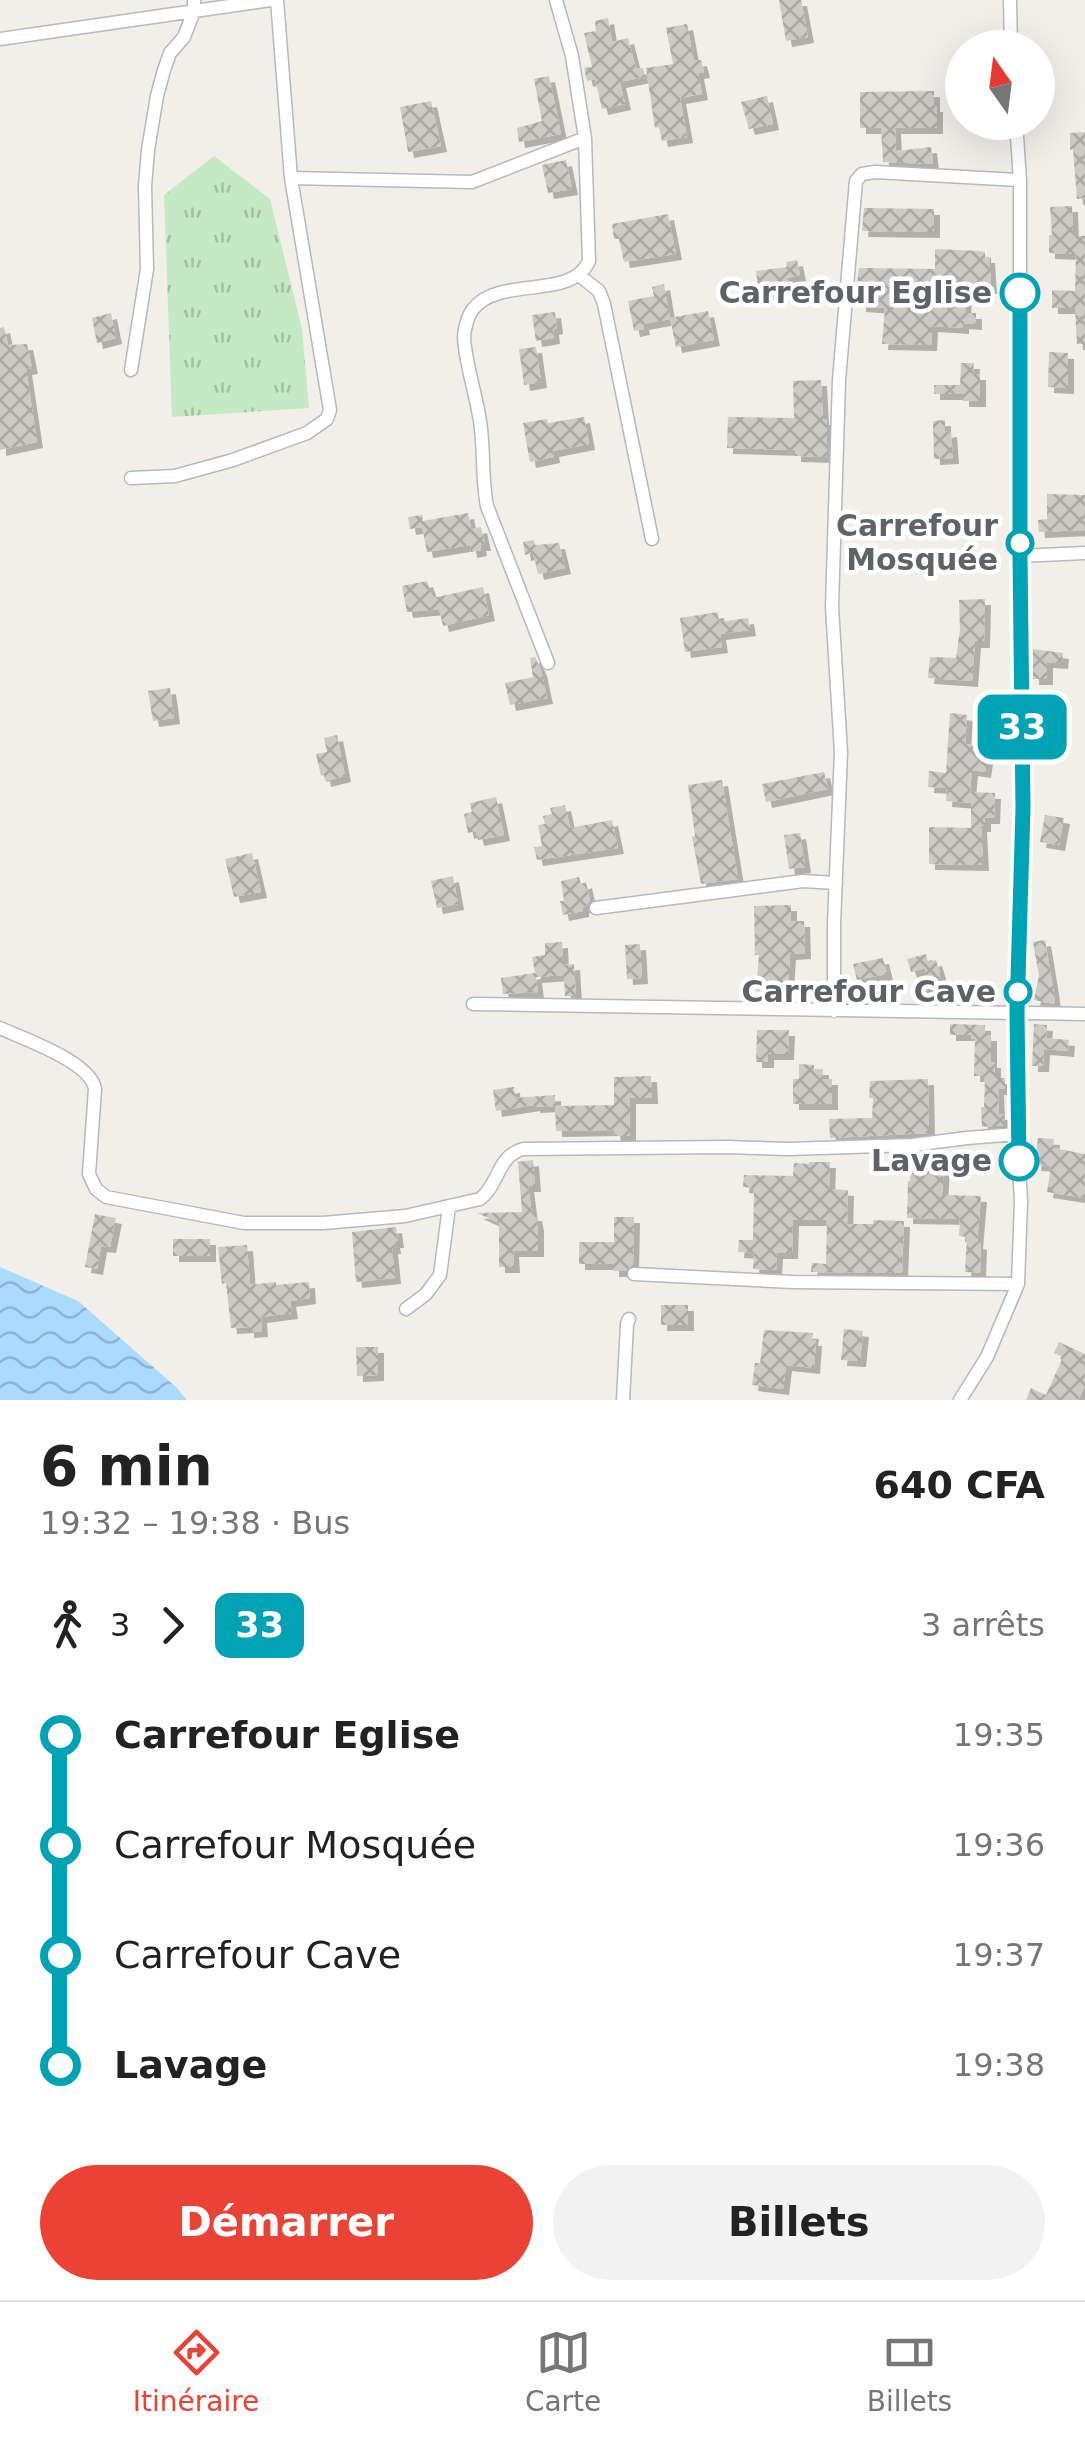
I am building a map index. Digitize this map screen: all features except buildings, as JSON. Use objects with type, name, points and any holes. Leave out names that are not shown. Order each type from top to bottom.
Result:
[{"type":"street","points":[[0,39],[194,6],[274,0],[291,178],[330,410],[328,419],[307,433],[210,468],[174,476],[131,478]]},
{"type":"street","points":[[548,663],[487,506],[481,427],[464,336],[470,311],[484,299],[566,281],[579,275],[589,261],[585,138],[572,56],[556,0]]},
{"type":"street","points":[[1010,0],[1011,30]]},
{"type":"street","points":[[131,370],[147,269],[144,186],[154,114],[170,53],[184,38],[194,6]]},
{"type":"street","points":[[291,178],[472,182],[585,138]]},
{"type":"street","points":[[960,1400],[988,1357],[1018,1284],[1021,1200],[1017,1013],[1023,808],[1017,140]]},
{"type":"street","points":[[834,1011],[841,752],[832,607],[838,380],[856,181],[862,174],[874,172],[1020,180]]},
{"type":"street","points":[[579,275],[599,291],[604,304],[652,540]]},
{"type":"street","points":[[1020,556],[1085,552]]},
{"type":"street","points":[[596,908],[803,881],[836,882]]},
{"type":"street","points":[[474,1004],[1085,1014]]},
{"type":"street","points":[[0,1028],[71,1061],[93,1080],[89,1174],[96,1189],[106,1197],[244,1223],[405,1216],[448,1208],[488,1193],[502,1162],[523,1149],[824,1148],[912,1145],[1018,1134]]},
{"type":"street","points":[[406,1309],[426,1294],[440,1275],[448,1208]]},
{"type":"street","points":[[634,1274],[793,1282],[1018,1284]]},
{"type":"street","points":[[623,1400],[629,1319]]},
{"type":"green space","points":[[214,156],[270,199],[302,329],[309,408],[172,417],[164,195]]},
{"type":"water","points":[[0,1267],[78,1301],[187,1400],[0,1400]]},
{"type":"bus line","name":"33","points":[[1019,1161],[1017,1013],[1023,808],[1020,293]]},
{"type":"place","name":"Carrefour Eglise","points":[[1020,293]]},
{"type":"place","name":"Carrefour Mosquée","points":[[1020,543]]},
{"type":"place","name":"Carrefour Cave","points":[[1018,992]]},
{"type":"place","name":"Lavage","points":[[1019,1161]]}]
